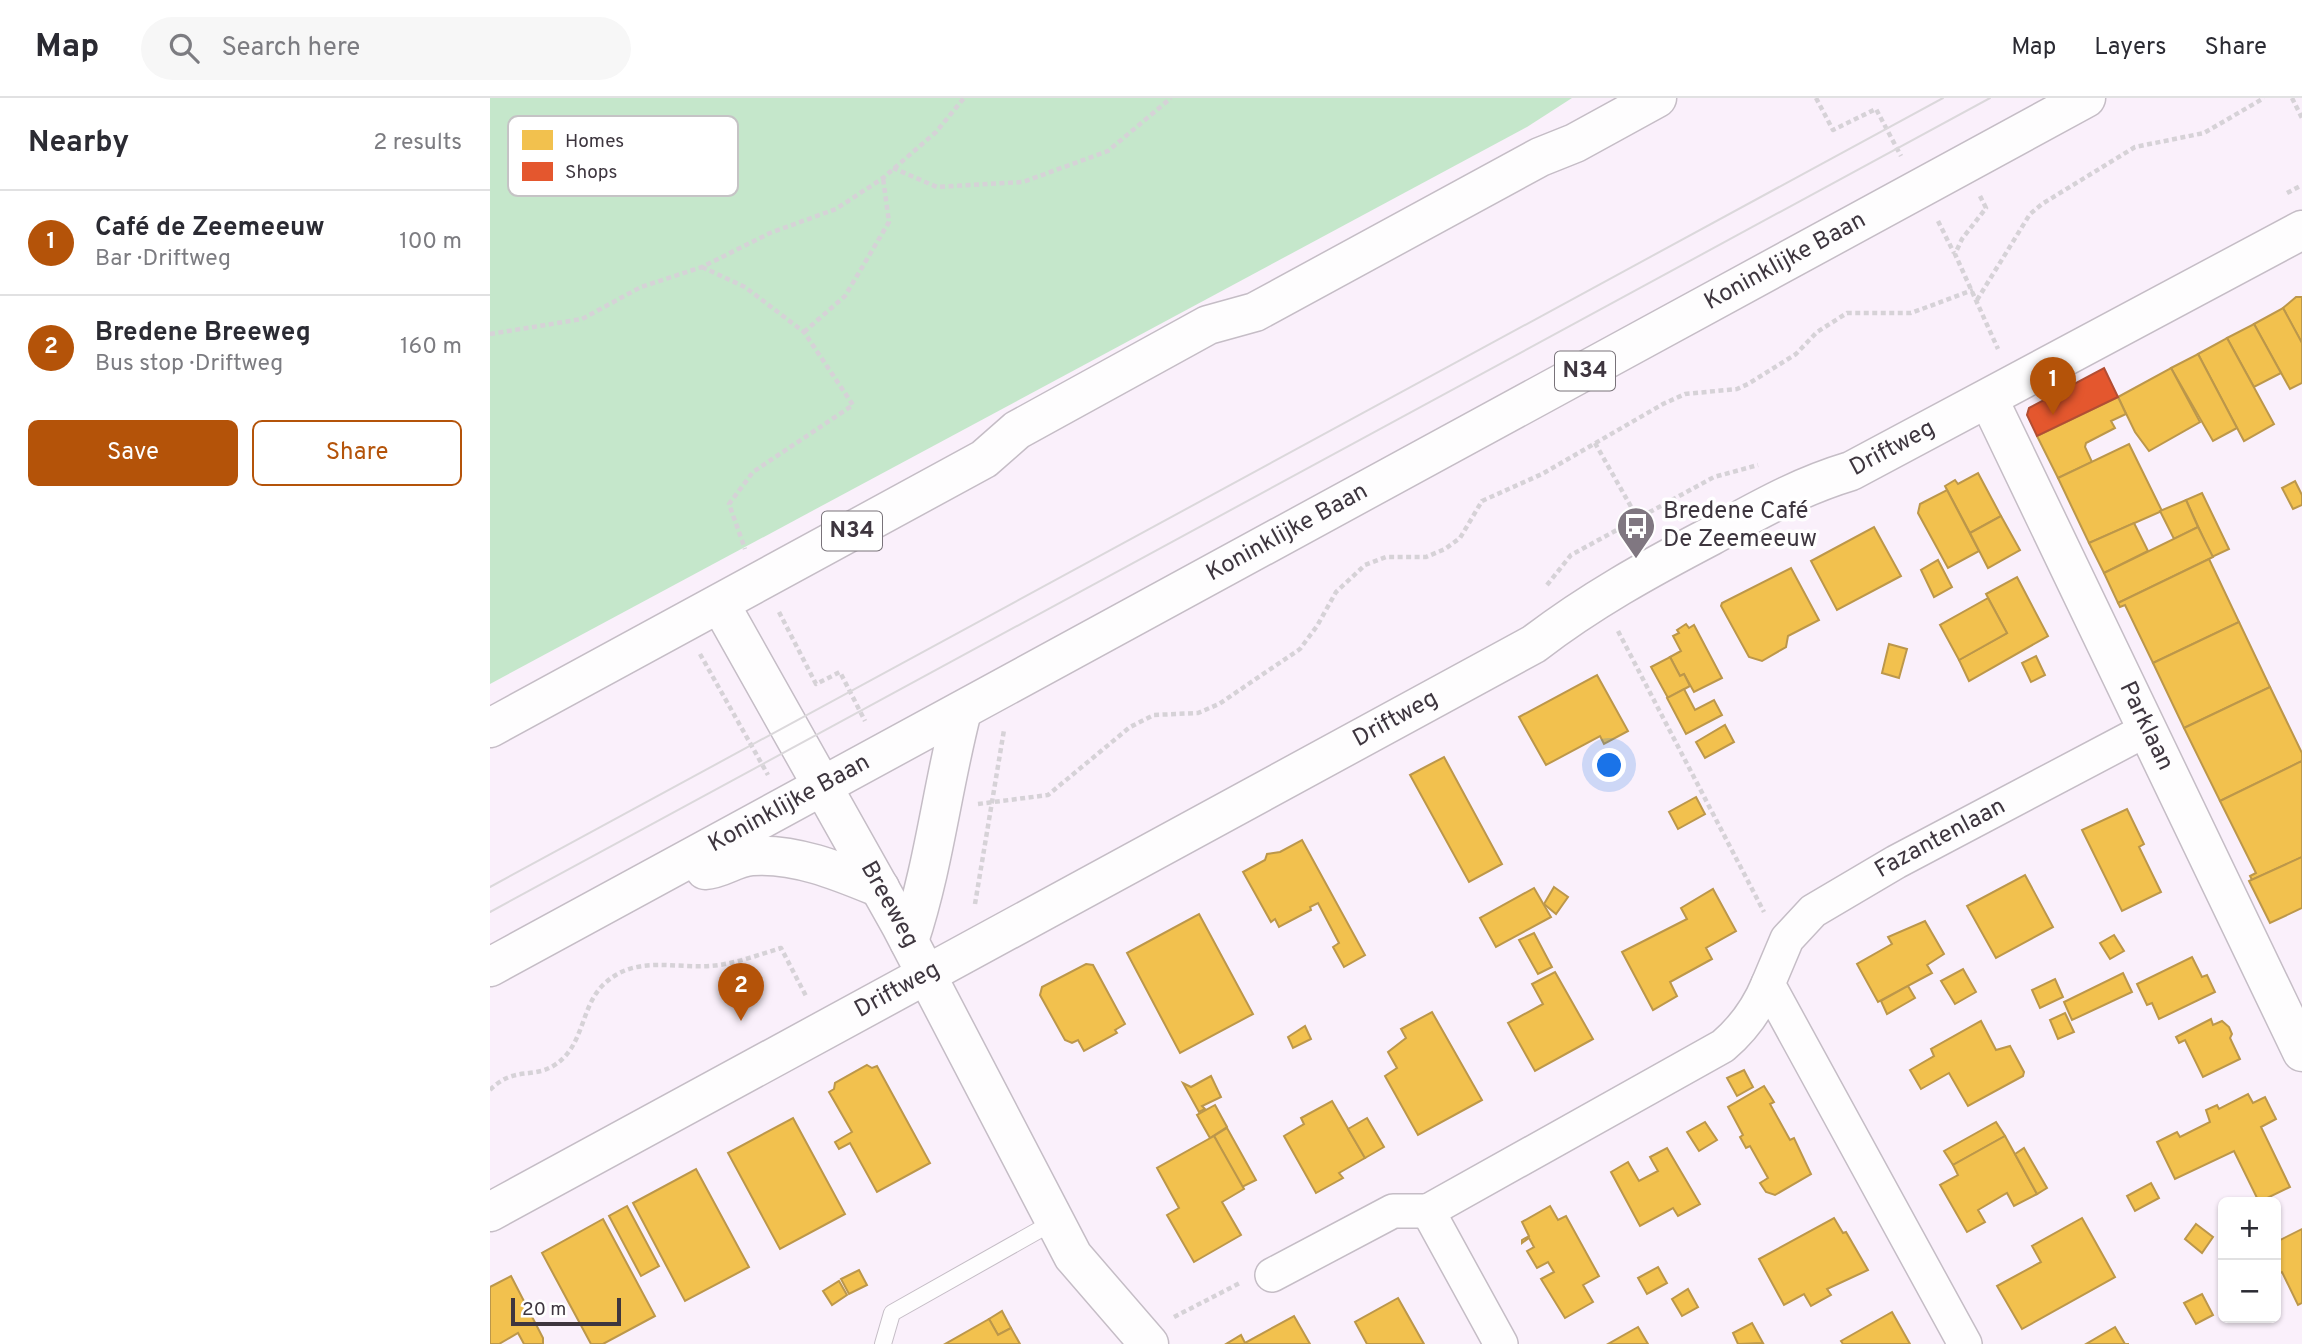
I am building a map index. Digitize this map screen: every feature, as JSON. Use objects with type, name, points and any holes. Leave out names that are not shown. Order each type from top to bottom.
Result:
[{"type":"main road","name":"N34","points":[[490,727],[984,458],[1017,430],[1208,325],[1255,312],[1540,157],[1575,143],[1657,98]]},
{"type":"main road","name":"Koninklijke Baan","points":[[490,967],[2086,98]]},
{"type":"main road","name":"Driftweg","points":[[490,1212],[917,958],[1534,644],[1600,597],[1807,484],[1851,471],[1989,400],[2302,230]]},
{"type":"main road","name":"Parklaan","points":[[1989,400],[2302,1052]]},
{"type":"main road","name":"Breeweg","points":[[720,604],[880,888],[1073,1256],[1145,1339]]},
{"type":"main road","points":[[917,958],[926,889],[962,711]]},
{"type":"main road","points":[[669,871],[709,870],[736,858],[772,856],[836,870],[880,888]]},
{"type":"street","name":"Fazantenlaan","points":[[1272,1275],[1393,1211],[1428,1211],[1723,1046],[1738,1033],[1761,1001],[1787,939],[1813,911],[1847,889],[2146,730]]},
{"type":"street","points":[[1768,984],[1965,1344]]},
{"type":"street","points":[[1428,1211],[1501,1344]]},
{"type":"lane","points":[[883,1344],[892,1313],[1055,1221]]},
{"type":"path","points":[[490,334],[582,319],[641,287],[702,267],[769,233],[836,209],[883,178],[936,132],[964,98]]},
{"type":"path","points":[[893,168],[937,187],[1023,182],[1108,151],[1171,98]]},
{"type":"path","points":[[1816,98],[1833,130],[1876,109],[1903,159]]},
{"type":"path","points":[[1977,300],[2030,214],[2042,204],[2135,148],[2204,133],[2264,98]]},
{"type":"path","points":[[2292,98],[2302,118]]},
{"type":"path","points":[[1963,165],[1986,208],[1962,239],[1955,254],[1999,349],[1988,355]]},
{"type":"path","points":[[804,332],[845,296],[889,222],[883,178]]},
{"type":"path","points":[[702,267],[744,287],[804,332],[853,405],[753,472],[730,504],[748,558],[816,684],[840,672],[866,724],[882,716],[897,746]]},
{"type":"path","points":[[942,802],[991,804],[1048,795],[1130,727],[1154,715],[1198,713],[1219,704],[1300,649],[1336,592],[1365,565],[1386,557],[1426,557],[1445,549],[1460,538],[1482,501],[1542,474],[1685,394],[1737,389],[1748,384],[1796,354],[1817,332],[1847,313],[1911,313],[1973,290]]},
{"type":"path","points":[[1595,443],[1638,519]]},
{"type":"path","points":[[1545,587],[1571,555],[1714,477],[1765,464]]},
{"type":"path","points":[[1600,597],[1770,922],[1787,939]]},
{"type":"path","points":[[987,898],[974,905],[1007,720]]},
{"type":"path","points":[[490,1090],[503,1078],[552,1067],[571,1050],[601,987],[619,973],[637,965],[658,964],[688,968],[721,965],[781,948],[806,996]]},
{"type":"path","points":[[1145,1339],[1236,1284],[1272,1275]]},
{"type":"green space","points":[[490,98],[1572,98],[1527,127],[490,684]]},
{"type":"building: Homes","points":[[2296,297],[2302,297],[2302,343],[2283,308]]},
{"type":"building: Homes","points":[[2283,308],[2302,343],[2302,383],[2290,389],[2254,324]]},
{"type":"building: Homes","points":[[2254,324],[2281,373],[2254,387],[2227,338]]},
{"type":"building: Homes","points":[[2227,338],[2274,424],[2244,441],[2198,354]]},
{"type":"building: Homes","points":[[2198,354],[2237,428],[2213,441],[2171,368]]},
{"type":"building: Homes","points":[[2171,368],[2200,422],[2149,451],[2135,432],[2118,397]]},
{"type":"building: Homes","points":[[2118,397],[2126,414],[2111,421],[2115,428],[2086,443],[2085,447],[2092,462],[2058,478],[2037,436]]},
{"type":"building: Homes","points":[[2129,444],[2162,511],[2089,543],[2058,478]]},
{"type":"building: Homes","points":[[1978,473],[2001,516],[1970,533],[1945,486],[1955,480],[1958,484]]},
{"type":"building: Homes","points":[[2295,481],[2302,495],[2302,505],[2293,509],[2282,488]]},
{"type":"building: Homes","points":[[1947,490],[1979,551],[1948,568],[1918,513],[1920,504]]},
{"type":"building: Homes","points":[[2202,493],[2229,549],[2212,557],[2186,500]]},
{"type":"building: Homes","points":[[2186,500],[2198,527],[2174,539],[2160,511]]},
{"type":"building: Homes","points":[[2001,516],[2020,550],[1988,568],[1970,533]]},
{"type":"building: Homes","points":[[2134,523],[2148,551],[2104,573],[2089,543]]},
{"type":"building: Homes","points":[[1874,527],[1901,576],[1837,610],[1811,561]]},
{"type":"building: Homes","points":[[2198,527],[2213,557],[2118,603],[2104,573]]},
{"type":"building: Homes","points":[[2209,559],[2239,622],[2153,663],[2125,605],[2120,607],[2118,603]]},
{"type":"building: Homes","points":[[1938,560],[1952,587],[1934,597],[1921,570]]},
{"type":"building: Homes","points":[[1791,568],[1819,620],[1788,636],[1786,647],[1762,661],[1749,657],[1721,606],[1722,603]]},
{"type":"building: Homes","points":[[2017,577],[2048,636],[1969,681],[1959,660],[2007,633],[1986,594]]},
{"type":"building: Homes","points":[[1988,598],[2007,633],[1959,660],[1940,625]]},
{"type":"building: Homes","points":[[2239,622],[2270,687],[2184,728],[2153,663]]},
{"type":"building: Homes","points":[[1686,624],[1689,628],[1694,625],[1722,678],[1694,692],[1684,674],[1680,676],[1670,657],[1681,651],[1673,636]]},
{"type":"building: Homes","points":[[1889,644],[1907,649],[1899,678],[1882,673]]},
{"type":"building: Homes","points":[[2036,656],[2045,675],[2031,682],[2022,663]]},
{"type":"building: Homes","points":[[1670,657],[1680,676],[1684,674],[1690,686],[1668,698],[1651,667]]},
{"type":"building: Homes","points":[[1597,675],[1628,731],[1604,744],[1600,736],[1546,765],[1519,717]]},
{"type":"building: Homes","points":[[2270,687],[2302,753],[2302,761],[2220,801],[2184,728]]},
{"type":"building: Homes","points":[[1684,689],[1695,710],[1714,700],[1722,715],[1686,734],[1667,698]]},
{"type":"building: Homes","points":[[1725,725],[1734,742],[1705,758],[1696,742]]},
{"type":"building: Homes","points":[[1444,757],[1502,864],[1469,882],[1410,775]]},
{"type":"building: Homes","points":[[2302,761],[2302,857],[2252,880],[2250,876],[2256,873],[2220,801]]},
{"type":"building: Homes","points":[[1696,797],[1705,814],[1678,829],[1669,812]]},
{"type":"building: Homes","points":[[2127,809],[2144,844],[2139,847],[2161,892],[2122,911],[2082,830]]},
{"type":"building: Homes","points":[[1302,840],[1365,955],[1344,967],[1333,947],[1339,943],[1318,903],[1310,907],[1311,910],[1279,927],[1275,919],[1271,922],[1243,872],[1265,860],[1267,854],[1280,852]]},
{"type":"building: Homes","points":[[2302,857],[2302,908],[2270,923],[2249,881]]},
{"type":"building: Homes","points":[[2025,875],[2053,927],[1996,958],[1967,906]]},
{"type":"building: Homes","points":[[1554,887],[1568,897],[1556,914],[1544,904]]},
{"type":"building: Homes","points":[[1534,888],[1551,917],[1496,947],[1480,918]]},
{"type":"building: Homes","points":[[1713,889],[1736,931],[1706,948],[1712,959],[1670,982],[1677,996],[1653,1010],[1622,952],[1687,919],[1681,908]]},
{"type":"building: Homes","points":[[1199,914],[1253,1014],[1180,1053],[1127,953]]},
{"type":"building: Homes","points":[[1925,921],[1944,954],[1927,965],[1932,973],[1878,1002],[1857,964],[1892,944],[1888,937]]},
{"type":"building: Homes","points":[[1534,933],[1552,967],[1538,974],[1519,940]]},
{"type":"building: Homes","points":[[2114,935],[2124,951],[2110,959],[2100,943]]},
{"type":"building: Homes","points":[[2192,957],[2202,977],[2207,975],[2215,992],[2159,1019],[2152,1003],[2147,1005],[2137,984]]},
{"type":"building: Homes","points":[[1086,964],[1093,965],[1125,1024],[1115,1030],[1117,1033],[1084,1051],[1078,1040],[1072,1043],[1065,1040],[1040,995],[1042,987]]},
{"type":"building: Homes","points":[[1963,969],[1976,992],[1955,1004],[1941,981]]},
{"type":"building: Homes","points":[[1555,972],[1593,1039],[1535,1071],[1508,1023],[1543,1004],[1532,984]]},
{"type":"building: Homes","points":[[2123,973],[2132,992],[2072,1020],[2064,1002]]},
{"type":"building: Homes","points":[[2055,979],[2063,997],[2040,1008],[2032,990]]},
{"type":"building: Homes","points":[[1908,986],[1915,998],[1887,1014],[1881,1001]]},
{"type":"building: Homes","points":[[1432,1012],[1482,1100],[1418,1135],[1385,1076],[1397,1068],[1388,1052],[1406,1038],[1401,1029]]},
{"type":"building: Homes","points":[[2065,1013],[2074,1032],[2058,1039],[2050,1020]]},
{"type":"building: Homes","points":[[2211,1019],[2213,1025],[2222,1021],[2229,1027],[2232,1034],[2230,1038],[2240,1059],[2203,1077],[2185,1040],[2179,1043],[2176,1037]]},
{"type":"building: Homes","points":[[1981,1021],[1996,1050],[2010,1046],[2024,1072],[2023,1076],[1968,1106],[1949,1073],[1921,1089],[1910,1070],[1934,1056],[1931,1049]]},
{"type":"building: Homes","points":[[1305,1026],[1311,1039],[1293,1048],[1288,1037]]},
{"type":"building: Homes","points":[[867,1065],[872,1068],[877,1066],[930,1163],[877,1192],[850,1143],[839,1149],[835,1142],[852,1132],[829,1092],[834,1089],[835,1083]]},
{"type":"building: Homes","points":[[1744,1070],[1753,1087],[1737,1096],[1727,1078]]},
{"type":"building: Homes","points":[[1211,1076],[1221,1097],[1202,1106],[1205,1109],[1199,1112],[1183,1083],[1191,1087]]},
{"type":"building: Homes","points":[[1764,1086],[1774,1102],[1770,1104],[1790,1140],[1794,1138],[1811,1174],[1775,1195],[1766,1192],[1760,1183],[1768,1178],[1750,1146],[1746,1148],[1740,1137],[1743,1135],[1728,1107]]},
{"type":"building: Homes","points":[[2248,1094],[2253,1103],[2265,1097],[2276,1119],[2261,1127],[2290,1187],[2269,1197],[2257,1197],[2234,1151],[2175,1179],[2157,1142],[2177,1132],[2180,1137],[2210,1122],[2206,1110],[2217,1105],[2219,1109]]},
{"type":"building: Homes","points":[[1332,1101],[1365,1158],[1339,1173],[1343,1178],[1316,1193],[1284,1136],[1304,1124],[1301,1118]]},
{"type":"building: Homes","points":[[1215,1105],[1227,1127],[1210,1138],[1197,1115]]},
{"type":"building: Homes","points":[[793,1118],[845,1214],[780,1249],[728,1153]]},
{"type":"building: Homes","points":[[1367,1118],[1384,1147],[1365,1158],[1348,1129]]},
{"type":"building: Homes","points":[[1705,1122],[1717,1140],[1699,1151],[1687,1132]]},
{"type":"building: Homes","points":[[1996,1122],[2005,1136],[1953,1165],[1944,1151]]},
{"type":"building: Homes","points":[[1227,1128],[1256,1180],[1242,1187],[1214,1136]]},
{"type":"building: Homes","points":[[1214,1136],[1244,1189],[1222,1202],[1241,1235],[1194,1262],[1167,1215],[1179,1208],[1157,1168]]},
{"type":"building: Homes","points":[[2005,1136],[2037,1194],[2014,1206],[2007,1193],[1978,1210],[1985,1222],[1967,1232],[1940,1185],[1958,1175],[1953,1165]]},
{"type":"building: Homes","points":[[1667,1148],[1700,1204],[1678,1216],[1673,1208],[1640,1226],[1611,1172],[1628,1162],[1639,1181],[1658,1171],[1650,1157]]},
{"type":"building: Homes","points":[[2024,1148],[2047,1188],[2037,1194],[2015,1154]]},
{"type":"building: Homes","points":[[696,1169],[749,1267],[685,1301],[633,1203]]},
{"type":"building: Homes","points":[[2151,1183],[2159,1198],[2135,1211],[2127,1196]]},
{"type":"building: Homes","points":[[627,1206],[659,1266],[641,1276],[609,1216]]},
{"type":"building: Homes","points":[[1550,1206],[1558,1220],[1566,1216],[1599,1276],[1583,1285],[1593,1302],[1565,1318],[1541,1279],[1554,1272],[1548,1262],[1537,1268],[1527,1251],[1534,1247],[1529,1238],[1522,1243],[1522,1240],[1529,1236],[1522,1222]]},
{"type":"building: Homes","points":[[1834,1218],[1843,1233],[1846,1232],[1868,1270],[1827,1289],[1831,1295],[1811,1306],[1804,1294],[1784,1305],[1759,1259]]},
{"type":"building: Homes","points":[[2082,1218],[2115,1277],[2022,1329],[1997,1286],[2041,1262],[2032,1246]]},
{"type":"building: Homes","points":[[603,1219],[655,1316],[603,1344],[591,1344],[542,1253]]},
{"type":"building: Homes","points":[[2196,1224],[2213,1237],[2202,1253],[2185,1239]]},
{"type":"building: Homes","points":[[2302,1229],[2302,1303],[2298,1305],[2281,1272],[2281,1240]]},
{"type":"building: Homes","points":[[1658,1267],[1667,1283],[1647,1294],[1638,1278]]},
{"type":"building: Homes","points":[[859,1270],[867,1285],[849,1294],[841,1279]]},
{"type":"building: Homes","points":[[511,1276],[543,1338],[543,1344],[524,1344],[518,1333],[499,1344],[490,1344],[490,1287]]},
{"type":"building: Homes","points":[[839,1281],[847,1295],[832,1305],[823,1291]]},
{"type":"building: Homes","points":[[1688,1289],[1698,1307],[1682,1316],[1672,1299]]},
{"type":"building: Homes","points":[[2202,1294],[2213,1315],[2196,1324],[2184,1303]]},
{"type":"building: Homes","points":[[1398,1298],[1424,1344],[1367,1344],[1355,1322]]},
{"type":"building: Homes","points":[[1002,1311],[1011,1328],[998,1335],[989,1319]]},
{"type":"building: Homes","points":[[1892,1312],[1910,1344],[1843,1344],[1841,1341]]},
{"type":"building: Homes","points":[[1294,1316],[1310,1344],[1226,1344],[1241,1335],[1245,1343]]},
{"type":"building: Homes","points":[[989,1319],[998,1335],[1011,1328],[1020,1344],[945,1344]]},
{"type":"building: Homes","points":[[1752,1323],[1763,1343],[1738,1344],[1733,1333]]},
{"type":"building: Homes","points":[[1638,1327],[1648,1344],[1608,1344]]},
{"type":"building: Homes","points":[[2115,1327],[2125,1344],[2086,1344]]},
{"type":"building: Shops","points":[[2104,368],[2118,397],[2037,436],[2027,415],[2029,408]]},
{"type":"tram line","points":[[490,887],[1943,98]]},
{"type":"tram line","points":[[490,912],[1990,98]]},
{"type":"place","name":"Café de Zeemeeuw","points":[[2053,415]]},
{"type":"place","name":"Bredene Café De Zeemeeuw","points":[[1636,560]]},
{"type":"place","name":"Bredene Breeweg","points":[[741,1021]]}]
